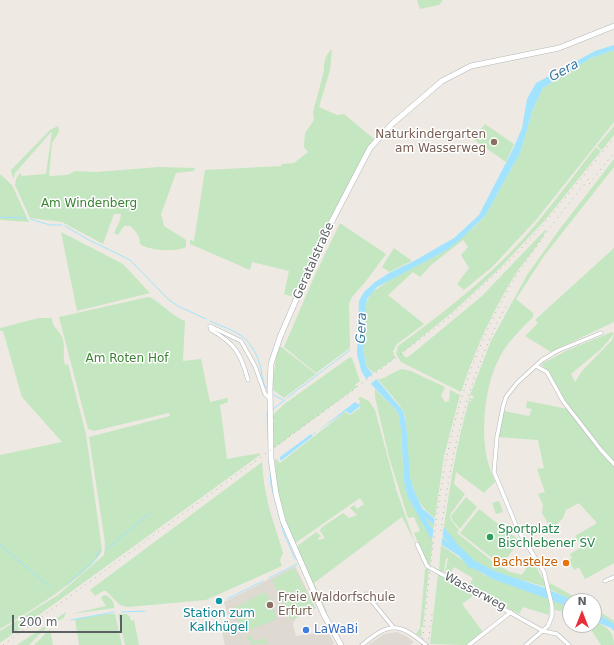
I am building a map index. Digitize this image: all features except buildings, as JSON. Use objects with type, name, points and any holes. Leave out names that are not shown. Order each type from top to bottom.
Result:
[{"type":"street","name":"Geratalstraße","points":[[341,645],[324,615],[283,521],[272,470],[270,410],[271,364],[280,337],[320,244],[362,162],[380,135],[429,90],[456,72],[483,64],[563,46],[614,26]]},
{"type":"street","points":[[248,380],[237,349],[225,338],[211,330],[210,326],[241,341],[247,349],[265,394],[270,399]]},
{"type":"street","points":[[526,645],[543,631],[550,621],[552,604],[542,566],[514,520],[494,472],[497,437],[505,400],[517,383],[536,366],[557,351],[601,333]]},
{"type":"street","points":[[536,366],[547,372],[563,401],[600,450],[614,464]]},
{"type":"street","name":"Wasserweg","points":[[416,544],[427,566],[543,631],[557,634],[569,645]]},
{"type":"street","points":[[606,580],[614,577]]},
{"type":"street","points":[[366,594],[393,627]]},
{"type":"street","points":[[469,645],[511,612]]},
{"type":"street","points":[[362,645],[382,630],[393,627],[406,631],[426,645]]},
{"type":"shaded area","name":"Freie Waldorfschule Erfurt","points":[[295,566],[316,608],[296,618],[293,624],[296,636],[317,633],[329,634],[334,643],[332,645],[225,645],[222,633],[232,629],[224,602]]},
{"type":"shaded area","points":[[397,632],[414,642],[410,645],[368,645],[384,634]]},
{"type":"green space","points":[[417,0],[443,0],[439,5],[420,9]]},
{"type":"green space","points":[[332,49],[330,70],[319,107],[337,115],[344,114],[374,139],[364,155],[296,298],[284,294],[289,271],[252,262],[250,270],[190,244],[190,240],[194,241],[205,170],[281,166],[282,164],[294,163],[308,152],[304,147],[305,133],[314,120],[313,112],[325,62],[328,53]]},
{"type":"green space","points":[[614,50],[614,122],[536,220],[492,267],[464,290],[457,284],[469,268],[461,255],[468,247],[463,240],[431,265],[420,277],[413,272],[388,295],[424,324],[397,344],[393,351],[395,358],[374,373],[366,366],[363,347],[365,306],[371,293],[391,279],[447,250],[485,216],[520,153],[533,109],[543,88],[591,58]]},
{"type":"green space","name":"Naturkindergarten am Wasserweg","points":[[485,124],[514,144],[506,162],[473,139]]},
{"type":"green space","name":"Am Windenberg","points":[[58,126],[59,132],[52,143],[49,176],[67,175],[75,171],[96,172],[159,167],[195,168],[194,171],[176,173],[161,214],[164,226],[186,240],[186,247],[176,250],[163,250],[144,246],[140,244],[137,234],[130,226],[124,226],[118,235],[114,233],[121,214],[114,214],[103,244],[62,222],[30,218],[15,185],[16,179],[20,173],[22,176],[46,174],[52,131],[15,173],[13,179],[11,170],[50,130]]},
{"type":"green space","points":[[614,126],[614,135],[602,150],[597,146]]},
{"type":"green space","points":[[596,147],[601,151],[545,220],[501,267],[454,311],[402,353],[406,358],[412,354],[482,296],[546,229],[508,286],[492,315],[472,361],[461,392],[401,362],[396,354],[398,346],[474,287],[509,254],[540,219]]},
{"type":"green space","points":[[614,159],[614,167],[544,256],[516,299],[533,313],[533,317],[508,344],[501,355],[495,367],[488,393],[484,421],[485,447],[495,482],[484,493],[456,472],[454,484],[465,494],[450,515],[451,520],[459,530],[457,533],[501,568],[502,567],[508,571],[522,575],[532,560],[545,583],[550,585],[550,583],[568,593],[562,593],[562,595],[545,587],[504,575],[476,562],[464,553],[444,527],[457,448],[469,401],[473,401],[468,399],[473,399],[474,396],[470,395],[491,341],[527,275],[559,230]]},
{"type":"green space","points":[[0,174],[12,185],[29,222],[0,220]]},
{"type":"green space","points":[[340,223],[386,254],[352,297],[349,304],[350,348],[316,373],[284,347],[315,275]]},
{"type":"green space","points":[[61,232],[123,264],[150,293],[77,311]]},
{"type":"green space","points":[[394,248],[412,261],[389,272],[382,267]]},
{"type":"green space","points":[[614,248],[614,322],[551,352],[525,336],[538,323],[535,320]]},
{"type":"green space","name":"Am Roten Hof","points":[[148,297],[152,298],[180,319],[185,321],[183,361],[201,359],[210,402],[227,398],[228,402],[220,405],[227,459],[260,453],[260,455],[0,643],[0,631],[58,595],[104,555],[105,543],[89,437],[170,416],[169,413],[94,431],[88,429],[59,317]]},
{"type":"green space","points":[[39,318],[52,318],[54,326],[61,335],[63,341],[65,365],[68,364],[86,434],[102,550],[86,570],[72,582],[40,605],[0,629],[0,455],[62,442],[22,397],[3,331],[0,331],[0,328]]},
{"type":"green space","points":[[612,332],[614,334],[601,349],[571,374],[575,382],[582,371],[612,340],[614,335],[614,462],[571,410],[549,373],[541,364],[568,350]]},
{"type":"green space","points":[[280,346],[316,374],[284,398],[272,389],[276,357]]},
{"type":"green space","points":[[350,357],[352,358],[360,381],[355,385],[357,387],[274,448],[273,423],[275,420],[273,420],[273,415],[283,405]]},
{"type":"green space","points":[[402,369],[411,371],[445,387],[441,396],[445,402],[449,401],[450,390],[460,395],[444,456],[435,518],[427,511],[415,493],[409,472],[406,424],[403,411],[378,379],[384,378]]},
{"type":"green space","points":[[375,389],[398,412],[401,429],[404,481],[407,495],[433,539],[430,565],[426,562],[414,533],[420,531],[414,517],[408,518],[389,457],[375,397]]},
{"type":"green space","points":[[361,397],[369,401],[375,410],[396,488],[394,489],[396,489],[415,543],[402,517],[314,583],[327,612],[326,613],[296,547],[316,532],[321,536],[318,538],[319,540],[325,538],[320,531],[321,528],[343,513],[349,518],[357,515],[350,508],[354,505],[357,509],[364,504],[360,498],[294,544],[289,534],[280,502],[275,458],[280,463],[345,412],[350,415],[360,408],[360,401],[358,398]]},
{"type":"green space","points":[[527,401],[568,409],[598,449],[614,465],[614,563],[585,579],[579,567],[574,570],[569,560],[572,558],[570,554],[582,547],[575,536],[597,523],[579,503],[566,510],[563,518],[554,527],[550,527],[542,513],[543,505],[538,494],[545,492],[537,469],[544,468],[538,440],[498,437],[504,411],[529,416],[532,409],[526,408]]},
{"type":"green space","points":[[262,462],[269,508],[283,553],[280,560],[282,566],[206,600],[128,607],[120,605],[106,591],[103,591],[95,596],[90,590]]},
{"type":"green space","points":[[466,497],[477,507],[460,529],[453,521],[451,516]]},
{"type":"green space","points":[[499,501],[503,512],[496,514],[492,503]]},
{"type":"green space","name":"Sportplatz Bischlebener SV","points":[[479,509],[520,541],[501,565],[460,533]]},
{"type":"green space","points":[[424,516],[434,525],[450,545],[431,527]]},
{"type":"green space","points":[[441,545],[484,575],[562,604],[562,611],[555,610],[554,605],[549,603],[549,615],[523,607],[519,614],[468,587],[473,578],[454,567],[449,576],[445,573],[448,558],[446,558],[444,572],[439,571]]},
{"type":"green space","points":[[294,568],[315,609],[291,620],[272,580]]},
{"type":"green space","points":[[425,569],[429,569],[423,626],[421,628],[422,637],[416,634],[420,628]]},
{"type":"green space","points":[[438,574],[474,595],[462,604],[483,632],[466,645],[430,644]]},
{"type":"green space","points":[[265,592],[272,603],[276,618],[273,621],[244,632],[232,609],[248,601],[250,597],[251,599]]},
{"type":"green space","points":[[104,595],[112,600],[114,608],[71,614],[106,606],[101,598]]},
{"type":"green space","points":[[66,612],[64,618],[48,626],[29,645],[17,645]]},
{"type":"green space","points":[[602,613],[614,621],[614,624],[602,616]]},
{"type":"green space","points":[[115,614],[122,645],[79,645],[75,619]]},
{"type":"green space","points":[[127,614],[131,621],[134,620],[139,645],[125,645],[118,615]]},
{"type":"green space","points":[[602,625],[613,636],[614,645],[601,645],[593,633],[602,633]]},
{"type":"green space","points":[[50,629],[53,645],[34,645]]},
{"type":"green space","points":[[250,635],[255,642],[266,637],[267,645],[264,643],[252,645],[246,637]]},
{"type":"water","name":"Gera","points":[[614,45],[614,50],[591,58],[543,88],[533,109],[520,153],[485,216],[447,250],[377,287],[367,299],[363,347],[366,366],[403,411],[406,423],[410,477],[422,508],[444,527],[458,545],[475,561],[497,572],[562,595],[562,604],[493,579],[471,567],[469,570],[468,566],[459,556],[430,537],[407,495],[404,481],[401,429],[398,412],[366,379],[361,370],[357,354],[359,301],[364,292],[375,282],[389,273],[414,261],[454,238],[479,215],[513,149],[522,128],[527,99],[536,83],[595,51]],"holes":[[[425,517],[434,525],[450,545],[431,527]]]},
{"type":"water","points":[[355,402],[360,405],[350,414],[346,411],[315,433]]},
{"type":"water","points":[[311,434],[313,436],[280,460],[280,457]]},
{"type":"water","points":[[602,616],[614,624],[614,631],[602,624]]},
{"type":"pier","points":[[375,372],[379,377],[369,385],[365,380]]},
{"type":"pier","points":[[435,516],[444,525],[441,547],[432,541]]},
{"type":"waterway","points":[[0,217],[26,218]]},
{"type":"waterway","points":[[30,219],[50,225],[62,225]]},
{"type":"waterway","points":[[65,226],[87,239],[130,260],[168,299],[178,306],[206,319]]},
{"type":"waterway","points":[[210,321],[235,332],[247,341],[256,355],[264,384],[267,389]]},
{"type":"waterway","points":[[287,398],[350,350]]},
{"type":"waterway","points":[[272,394],[283,400]]},
{"type":"waterway","points":[[273,409],[285,400]]},
{"type":"waterway","points":[[267,413],[271,485],[283,531],[295,559]]},
{"type":"waterway","points":[[107,549],[150,513]]},
{"type":"waterway","points":[[0,545],[50,587]]},
{"type":"waterway","points":[[67,584],[95,560],[100,550]]},
{"type":"waterway","points":[[269,578],[297,564]]},
{"type":"waterway","points":[[227,599],[263,581]]},
{"type":"waterway","points":[[122,612],[145,611]]},
{"type":"waterway","points":[[71,620],[114,612]]},
{"type":"railway","points":[[3,645],[349,393],[452,315],[516,254],[543,225],[614,138]]},
{"type":"railway","points":[[589,184],[614,153]]},
{"type":"railway","points":[[422,645],[431,560],[443,477],[451,436],[462,396],[476,356],[494,316],[526,261],[590,177]]},
{"type":"railway","points":[[441,531],[450,472],[471,387],[481,360],[506,306]]},
{"type":"railway","points":[[428,645],[432,614]]},
{"type":"place","name":"Naturkindergarten am Wasserweg","points":[[494,142]]},
{"type":"place","name":"Sportplatz Bischlebener SV","points":[[490,537]]},
{"type":"place","name":"Bachstelze","points":[[566,563]]},
{"type":"place","name":"Station zum Kalkhügel","points":[[219,601]]},
{"type":"place","name":"Freie Waldorfschule Erfurt","points":[[270,605]]},
{"type":"place","name":"LaWaBi","points":[[306,630]]}]
